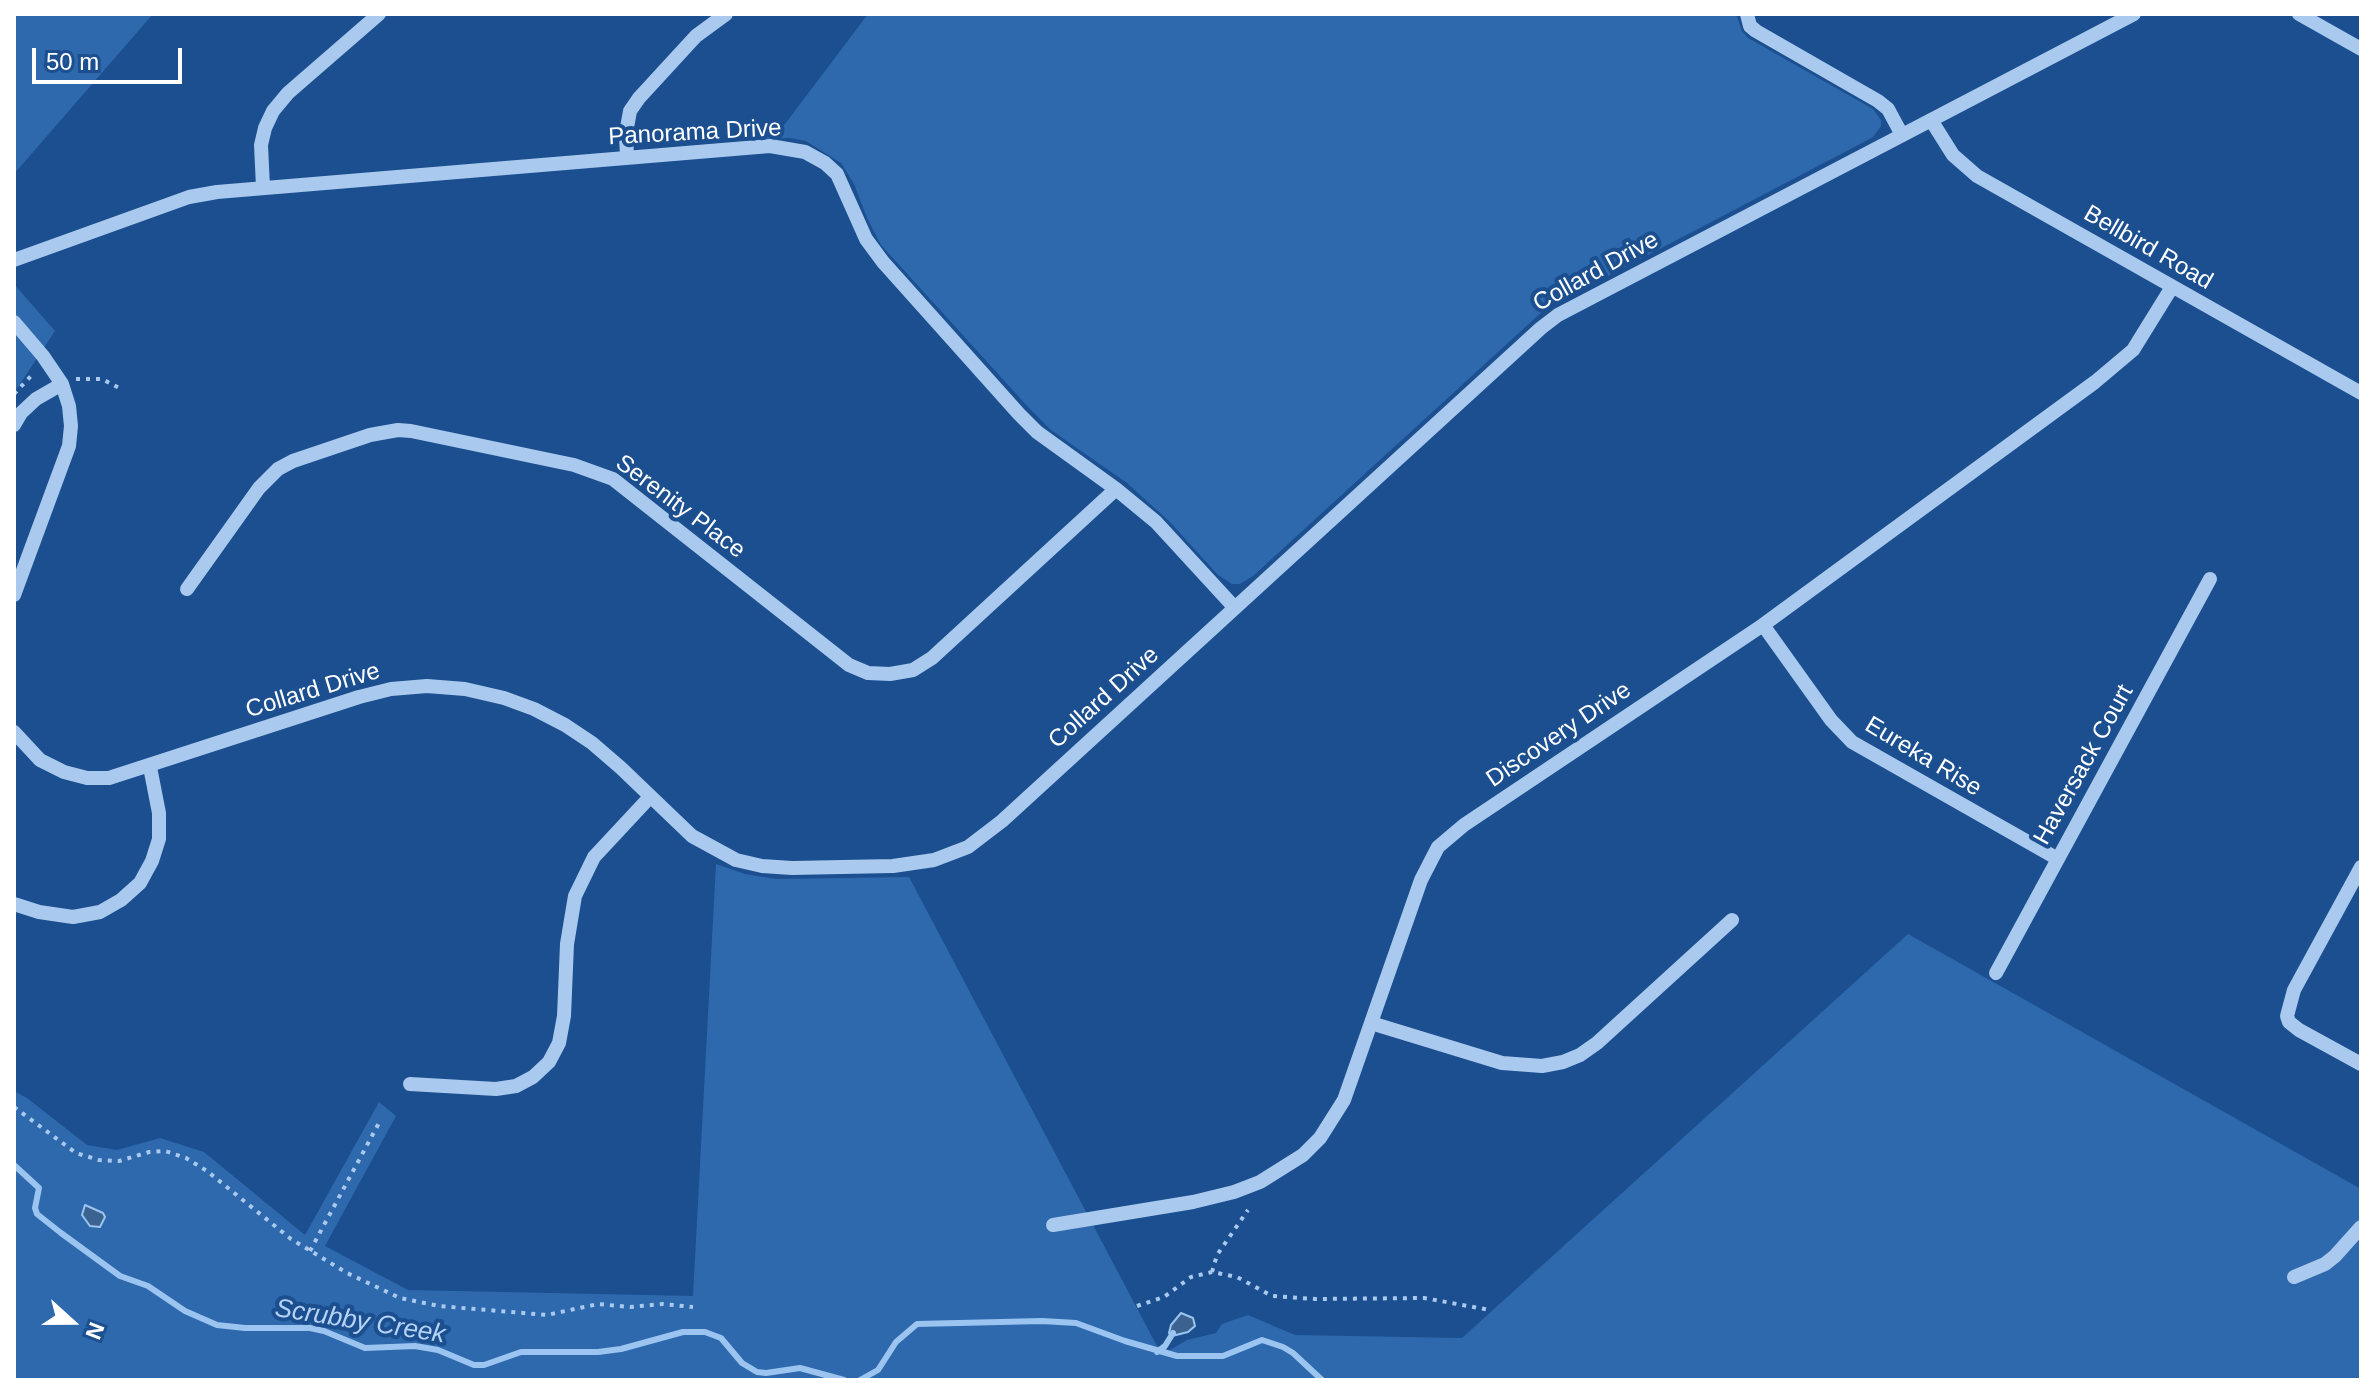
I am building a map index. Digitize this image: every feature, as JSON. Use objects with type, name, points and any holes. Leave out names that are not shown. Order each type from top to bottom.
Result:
[{"type":"street","points":[[263,187],[261,145],[273,111],[288,93],[379,14]]},
{"type":"street","points":[[627,158],[626,133],[630,111],[696,36],[726,14]]},
{"type":"street","name":"Collard Drive","points":[[14,732],[40,760],[64,772],[87,778],[109,778],[391,689],[427,686],[465,689],[534,709],[592,743],[692,836],[736,860],[762,866],[893,866],[934,860],[968,847],[1002,821],[1558,315],[2134,14]]},
{"type":"street","points":[[2299,14],[2361,49]]},
{"type":"street","points":[[1746,16],[1756,31],[1878,101],[1888,109],[1902,135]]},
{"type":"street","name":"Bellbird Road","points":[[1931,120],[1953,155],[1977,176],[2361,393]]},
{"type":"street","name":"Panorama Drive","points":[[14,260],[189,197],[263,187],[770,146],[805,152],[837,174],[866,239],[902,286],[1037,432],[1156,522],[1235,608]]},
{"type":"street","name":"Discovery Drive","points":[[1053,1225],[1193,1202],[1247,1187],[1284,1169],[1320,1138],[1344,1100],[1421,880],[1438,847],[1464,825],[1763,625],[2119,364],[2145,334],[2172,287]]},
{"type":"street","points":[[14,322],[62,384],[71,426],[69,446],[14,595]]},
{"type":"street","points":[[14,425],[21,413],[36,399],[62,384]]},
{"type":"street","name":"Serenity Place","points":[[187,589],[259,488],[278,469],[370,435],[411,431],[574,465],[613,479],[849,665],[868,673],[890,674],[913,670],[932,658],[1116,489]]},
{"type":"street","name":"Haversack Court","points":[[1996,973],[2210,579]]},
{"type":"street","name":"Eureka Rise","points":[[1763,625],[1831,720],[1852,742],[2058,859]]},
{"type":"street","points":[[14,904],[39,912],[73,917],[100,912],[121,900],[140,883],[159,839],[159,813],[150,767]]},
{"type":"street","points":[[410,1084],[496,1089],[524,1081],[549,1062],[559,1043],[564,1016],[567,944],[575,896],[594,857],[649,798]]},
{"type":"street","points":[[2361,867],[2294,990],[2287,1016],[2299,1030],[2361,1064]]},
{"type":"street","points":[[1371,1023],[1502,1063],[1542,1066],[1563,1062],[1597,1043],[1732,920]]},
{"type":"street","points":[[2294,1277],[2335,1256],[2361,1227]]},
{"type":"path","points":[[14,394],[32,375]]},
{"type":"path","points":[[62,384],[87,377],[102,379],[123,390]]},
{"type":"path","points":[[14,1107],[76,1153],[99,1160],[119,1161],[149,1152],[165,1151],[186,1158],[310,1251],[400,1298],[439,1306],[547,1315],[598,1304],[693,1307]]},
{"type":"path","points":[[310,1251],[380,1121]]},
{"type":"path","points":[[1212,1272],[1217,1255],[1248,1210]]},
{"type":"path","points":[[1137,1306],[1164,1297],[1191,1277],[1212,1272],[1237,1277],[1272,1296],[1315,1299],[1424,1298],[1490,1310]]},
{"type":"shaded area","points":[[14,14],[153,14],[14,174]]},
{"type":"shaded area","points":[[868,14],[1736,14],[1748,38],[1873,109],[1881,120],[1881,126],[1873,137],[1862,143],[1545,309],[1253,576],[1240,584],[1232,584],[1218,575],[1169,521],[1127,483],[1051,430],[1029,408],[881,245],[854,184],[841,163],[806,141],[758,139],[785,124]]},
{"type":"shaded area","points":[[14,284],[55,331],[14,393]]},
{"type":"shaded area","points":[[716,864],[745,874],[776,879],[909,877],[1157,1346],[1170,1350],[1187,1340],[1216,1333],[1222,1324],[1248,1315],[1295,1335],[1462,1338],[1908,934],[2361,1189],[2361,1380],[14,1380],[14,1091],[87,1145],[117,1150],[160,1138],[204,1152],[305,1235],[379,1102],[396,1116],[325,1246],[408,1290],[693,1296]]},
{"type":"shaded area","points":[[85,1205],[103,1213],[105,1217],[100,1227],[90,1226],[82,1215]]},
{"type":"shaded area","points":[[1181,1313],[1193,1318],[1195,1326],[1188,1332],[1172,1336],[1169,1333],[1171,1325]]},
{"type":"waterway","name":"Scrubby Creek","points":[[14,1165],[39,1188],[35,1208],[37,1214],[61,1233],[120,1276],[148,1286],[185,1311],[217,1325],[310,1328],[365,1348],[415,1346],[438,1350],[474,1365],[484,1365],[521,1352],[598,1352],[683,1332],[705,1332],[721,1338],[742,1363],[757,1372],[800,1368],[844,1380]]},
{"type":"waterway","name":"Scrubby Creek","points":[[860,1380],[878,1370],[896,1342],[917,1324],[1042,1321],[1076,1323],[1177,1356],[1223,1356],[1262,1340],[1293,1353],[1322,1380]]},
{"type":"waterway","points":[[1157,1352],[1173,1333]]}]
